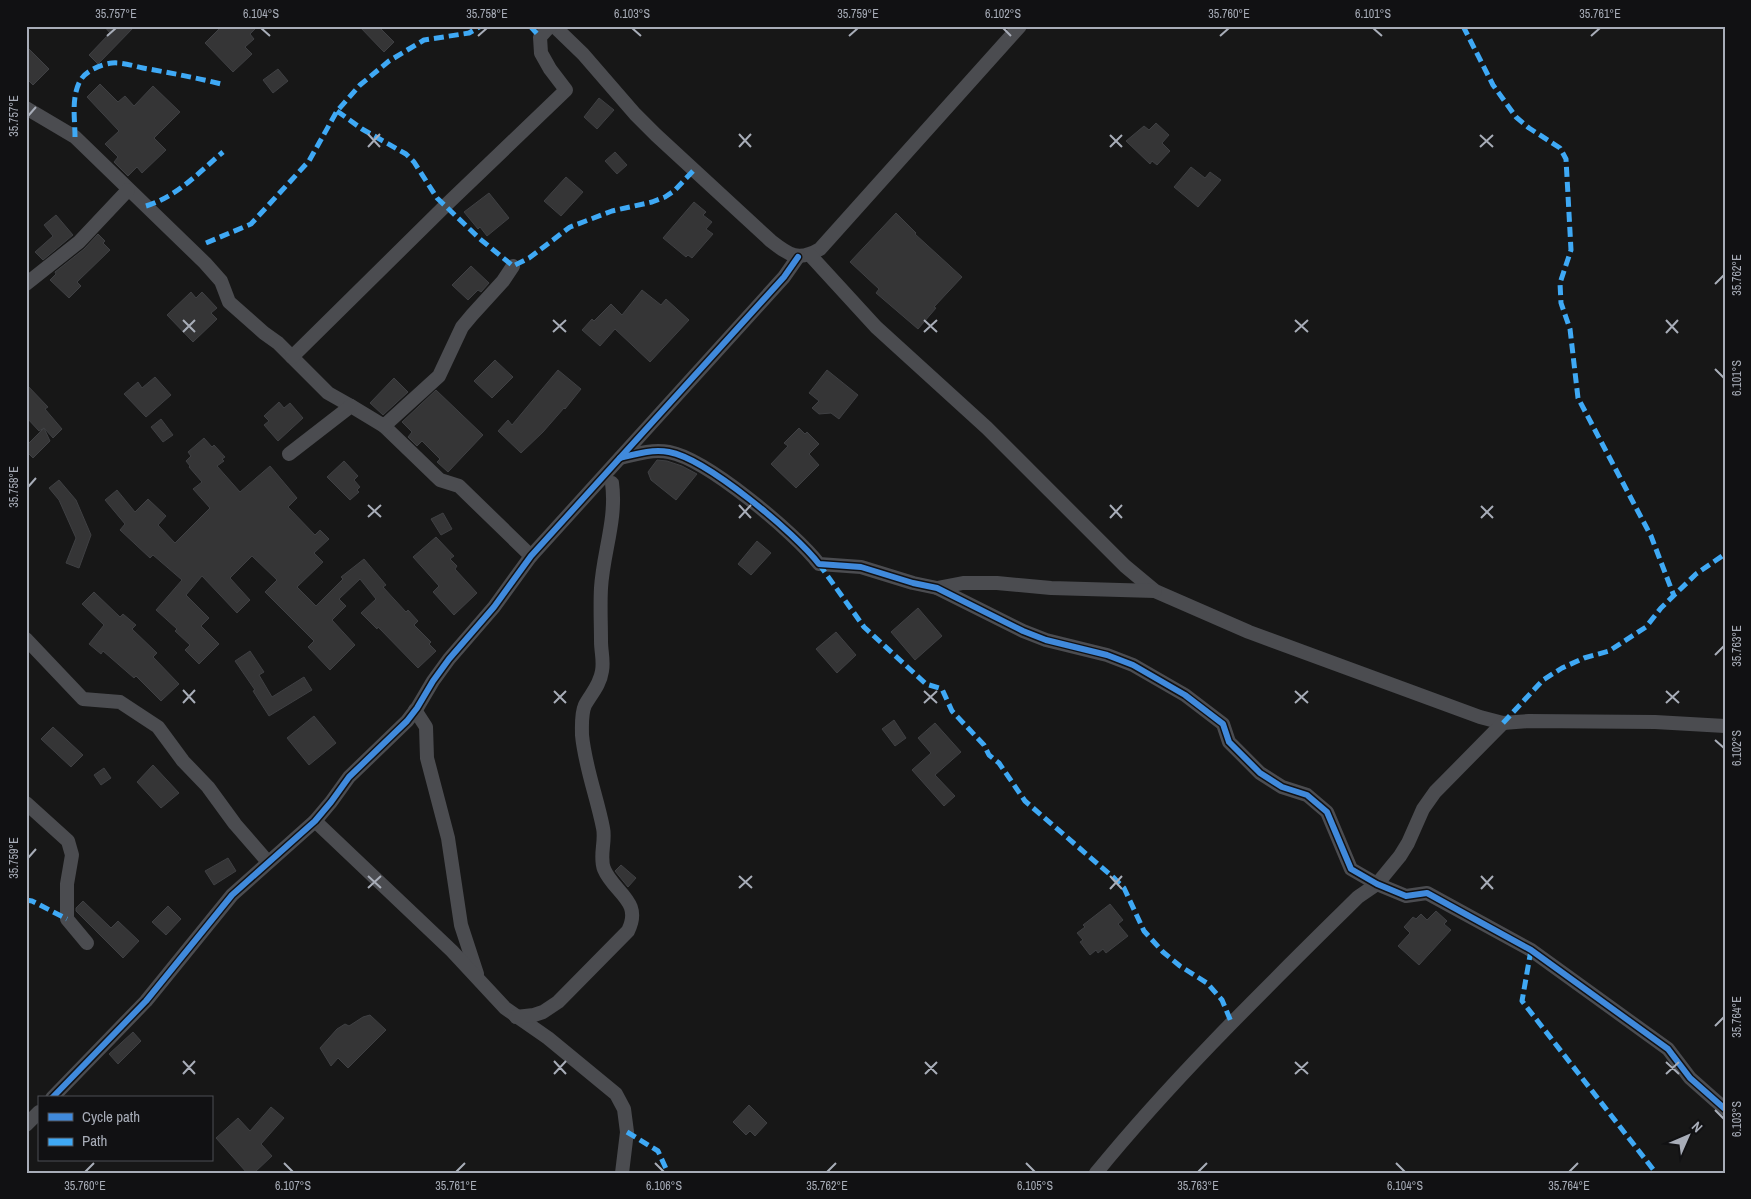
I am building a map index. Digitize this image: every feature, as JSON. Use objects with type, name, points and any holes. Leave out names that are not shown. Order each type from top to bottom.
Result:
[{"type":"street","points":[[292,357],[566,90],[550,69],[541,53],[540,37],[550,26]]},
{"type":"street","points":[[554,26],[583,54],[635,114],[656,135],[771,241],[786,252],[804,256],[876,327],[987,428],[1124,566],[1155,592],[1249,632],[1480,717],[1503,723],[1654,722],[1725,726]]},
{"type":"street","points":[[54,1096],[146,1001],[232,895],[315,821],[349,777],[407,721],[433,680],[494,608],[531,556],[784,277],[804,256],[820,249],[834,235],[1020,26]]},
{"type":"street","points":[[26,108],[75,137],[221,281],[229,302],[278,343],[328,393],[384,426],[440,480],[459,486],[531,556]]},
{"type":"street","points":[[26,284],[79,242],[128,190]]},
{"type":"street","points":[[384,426],[439,376],[462,327],[513,266]]},
{"type":"street","points":[[289,454],[351,406]]},
{"type":"street","points":[[620,458],[646,452],[667,452],[680,455],[721,478],[743,494],[797,541],[819,564],[861,566],[913,583],[937,588],[1023,631],[1046,640],[1107,655],[1133,666],[1185,695],[1223,724],[1229,742],[1260,773],[1282,787],[1307,795],[1327,812],[1352,869],[1377,884],[1406,896],[1427,893],[1531,950],[1668,1049],[1690,1078],[1725,1109]]},
{"type":"street","points":[[516,1017],[543,1012],[558,1002],[628,931],[633,922],[634,915],[630,905],[606,874],[603,866],[604,830],[582,735],[584,707],[596,689],[602,670],[601,586],[610,538],[612,483]]},
{"type":"street","points":[[937,588],[963,582],[1155,592]]},
{"type":"street","points":[[26,639],[83,699],[120,702],[158,727],[183,761],[208,787],[235,824],[268,862]]},
{"type":"street","points":[[415,710],[426,727],[427,758],[448,838],[461,925],[478,980]]},
{"type":"street","points":[[1096,1173],[1131,1130],[1251,1004],[1358,897],[1377,884],[1408,843],[1423,809],[1435,792],[1503,723]]},
{"type":"street","points":[[26,803],[68,840],[72,855],[67,884],[67,919],[87,944]]},
{"type":"street","points":[[315,821],[452,951],[504,1008],[548,1038],[616,1094],[624,1109],[627,1132],[622,1173]]},
{"type":"street","points":[[26,1125],[38,1113]]},
{"type":"building","points":[[104,26],[135,26],[98,64],[89,55],[110,33]]},
{"type":"building","points":[[222,26],[258,26],[250,34],[254,39],[245,47],[252,54],[233,72],[205,43]]},
{"type":"building","points":[[359,26],[378,26],[394,42],[384,52]]},
{"type":"building","points":[[26,46],[49,69],[33,85],[26,78]]},
{"type":"building","points":[[278,69],[288,81],[273,93],[263,80]]},
{"type":"building","points":[[100,84],[118,102],[125,96],[134,106],[153,86],[180,112],[154,138],[166,150],[142,173],[137,167],[128,176],[114,162],[118,157],[105,144],[119,131],[87,97]]},
{"type":"building","points":[[599,98],[614,110],[597,129],[584,117]]},
{"type":"building","points":[[1156,123],[1169,135],[1162,143],[1170,151],[1157,165],[1152,161],[1150,164],[1126,141],[1144,126],[1149,130]]},
{"type":"building","points":[[615,152],[627,165],[617,174],[605,161]]},
{"type":"building","points":[[1191,167],[1205,178],[1210,172],[1221,180],[1198,207],[1174,187]]},
{"type":"building","points":[[566,177],[583,192],[561,216],[544,201]]},
{"type":"building","points":[[489,193],[509,218],[487,236],[480,227],[478,229],[464,212]]},
{"type":"building","points":[[694,202],[706,212],[703,215],[712,222],[706,229],[713,234],[692,258],[688,255],[686,257],[663,238]]},
{"type":"building","points":[[896,213],[915,234],[962,277],[934,307],[936,308],[918,329],[876,293],[879,289],[850,262]]},
{"type":"building","points":[[56,215],[73,235],[43,260],[35,252],[53,236],[44,225]]},
{"type":"building","points":[[98,234],[110,250],[77,282],[81,286],[69,298],[50,280],[56,274],[55,272],[84,249]]},
{"type":"building","points":[[471,266],[489,283],[481,292],[478,290],[468,300],[452,285]]},
{"type":"building","points":[[642,290],[661,305],[666,299],[689,320],[650,362],[615,329],[600,346],[582,330],[592,319],[594,321],[611,304],[622,315]]},
{"type":"building","points":[[191,292],[196,298],[202,292],[217,308],[211,313],[217,319],[193,342],[167,315]]},
{"type":"building","points":[[495,360],[513,377],[492,398],[474,381]]},
{"type":"building","points":[[558,370],[581,389],[565,409],[521,453],[498,431],[508,420],[512,425]]},
{"type":"building","points":[[827,370],[858,395],[839,419],[831,413],[819,414],[812,408],[819,401],[809,393]]},
{"type":"building","points":[[155,377],[171,395],[146,417],[124,394],[138,382],[142,388]]},
{"type":"building","points":[[394,378],[408,392],[383,415],[370,403]]},
{"type":"building","points":[[26,384],[48,407],[45,409],[62,429],[53,438],[44,428],[39,431],[26,417]]},
{"type":"building","points":[[436,390],[483,435],[448,472],[437,462],[440,459],[422,441],[417,446],[408,437],[412,432],[402,422]]},
{"type":"building","points":[[279,402],[284,408],[290,403],[303,418],[278,441],[264,425],[269,421],[264,416]]},
{"type":"building","points":[[161,419],[173,435],[163,442],[151,427]]},
{"type":"building","points":[[44,428],[50,441],[33,458],[26,451],[26,446]]},
{"type":"building","points":[[799,428],[805,434],[807,432],[819,444],[809,454],[819,465],[796,488],[771,464],[788,446],[784,443]]},
{"type":"building","points":[[204,438],[212,447],[214,445],[225,457],[222,459],[224,461],[217,466],[240,492],[270,466],[297,498],[288,507],[315,535],[320,530],[329,539],[314,553],[323,562],[297,587],[316,606],[343,579],[341,577],[364,559],[386,585],[383,587],[406,612],[408,610],[418,621],[414,625],[431,642],[429,644],[436,651],[418,668],[378,627],[377,629],[361,613],[376,599],[360,579],[339,599],[346,606],[332,620],[355,645],[330,670],[308,647],[314,641],[265,592],[277,580],[252,556],[230,578],[250,600],[237,613],[202,576],[186,595],[209,618],[201,626],[219,644],[199,664],[185,650],[190,645],[175,631],[177,629],[156,610],[182,580],[153,555],[150,558],[120,530],[125,524],[105,500],[117,490],[135,512],[148,499],[166,516],[158,525],[175,543],[210,508],[193,489],[202,482],[186,461],[191,456],[188,452]]},
{"type":"building","points":[[657,460],[682,466],[697,474],[676,500],[651,480],[648,472]]},
{"type":"building","points":[[344,461],[358,476],[354,480],[360,487],[357,490],[359,492],[350,500],[327,477]]},
{"type":"building","points":[[59,480],[76,500],[91,535],[79,568],[66,563],[76,538],[59,500],[49,488]]},
{"type":"building","points":[[443,513],[452,529],[441,535],[431,519]]},
{"type":"building","points":[[436,537],[454,556],[450,559],[457,566],[455,569],[477,593],[454,615],[433,592],[439,586],[413,557]]},
{"type":"building","points":[[757,541],[771,553],[751,575],[738,564]]},
{"type":"building","points":[[94,592],[120,617],[123,614],[136,625],[132,629],[157,653],[153,657],[179,684],[161,701],[136,676],[134,678],[103,651],[101,654],[89,644],[104,625],[82,604]]},
{"type":"building","points":[[918,608],[942,636],[915,660],[891,632]]},
{"type":"building","points":[[836,632],[856,655],[837,673],[816,649]]},
{"type":"building","points":[[250,651],[264,672],[259,675],[272,697],[304,677],[312,690],[269,716],[253,691],[255,690],[235,661]]},
{"type":"building","points":[[314,716],[336,743],[309,765],[287,738]]},
{"type":"building","points":[[894,720],[906,738],[895,746],[882,729]]},
{"type":"building","points":[[935,723],[961,752],[935,775],[955,796],[944,806],[912,770],[931,753],[918,738]]},
{"type":"building","points":[[53,727],[83,755],[71,767],[41,739]]},
{"type":"building","points":[[153,765],[179,793],[161,808],[137,782]]},
{"type":"building","points":[[104,768],[111,778],[101,785],[94,775]]},
{"type":"building","points":[[228,858],[236,871],[214,885],[205,871]]},
{"type":"building","points":[[621,865],[636,878],[628,887],[615,871]]},
{"type":"building","points":[[83,901],[111,928],[118,921],[139,941],[123,958],[76,911],[76,908]]},
{"type":"building","points":[[1110,904],[1123,920],[1118,924],[1128,936],[1106,953],[1103,949],[1098,953],[1096,950],[1090,955],[1080,942],[1083,940],[1077,933],[1085,927],[1083,925]]},
{"type":"building","points":[[168,906],[181,919],[166,935],[152,922]]},
{"type":"building","points":[[1436,911],[1447,921],[1444,924],[1451,930],[1419,965],[1398,946],[1410,933],[1404,927],[1413,917],[1416,919],[1421,914],[1427,920]]},
{"type":"building","points":[[370,1015],[386,1030],[348,1068],[338,1058],[331,1066],[320,1048],[337,1029],[345,1024],[349,1026]]},
{"type":"building","points":[[133,1032],[141,1041],[118,1064],[109,1054]]},
{"type":"building","points":[[749,1105],[767,1123],[755,1136],[750,1131],[746,1135],[733,1122]]},
{"type":"building","points":[[271,1107],[284,1118],[261,1144],[272,1156],[254,1173],[247,1173],[216,1138],[238,1118],[250,1131]]},
{"type":"marked path","points":[[206,243],[251,224],[309,161],[337,111],[360,85],[389,61],[424,40],[469,33],[481,26]]},
{"type":"marked path","points":[[530,26],[540,37]]},
{"type":"marked path","points":[[1463,26],[1493,85],[1516,117],[1529,128],[1560,148],[1566,159],[1571,250],[1560,283],[1561,303],[1570,329],[1578,398],[1651,536],[1674,596]]},
{"type":"marked path","points":[[75,137],[74,109],[77,88],[82,77],[103,65],[112,63],[124,64],[225,85]]},
{"type":"marked path","points":[[337,111],[362,129],[406,154],[414,162],[437,198],[480,239],[513,266],[529,258],[570,227],[612,211],[652,202],[665,197],[674,191],[694,170]]},
{"type":"marked path","points":[[146,206],[178,190],[223,152]]},
{"type":"marked path","points":[[1503,723],[1543,680],[1562,668],[1584,658],[1609,651],[1646,627],[1661,608],[1696,574],[1725,554]]},
{"type":"marked path","points":[[819,564],[864,627],[926,684],[942,689],[952,711],[984,745],[989,755],[999,763],[1025,801],[1124,888],[1144,931],[1163,952],[1180,966],[1207,983],[1222,1000],[1232,1024]]},
{"type":"marked path","points":[[26,900],[32,901],[67,919]]},
{"type":"marked path","points":[[1531,950],[1522,1001],[1656,1173]]},
{"type":"marked path","points":[[627,1132],[658,1151],[668,1173]]},
{"type":"cycle path","points":[[54,1096],[146,1001],[232,895],[315,821],[349,777],[407,721],[449,659],[494,607],[531,556],[784,277],[798,257]]},
{"type":"cycle path","points":[[620,458],[656,451],[669,452],[685,458],[727,482],[749,499],[791,534],[819,564],[861,567],[913,583],[937,588],[1023,631],[1046,640],[1107,655],[1133,665],[1185,695],[1223,724],[1229,742],[1260,773],[1282,787],[1307,795],[1327,812],[1351,869],[1377,884],[1406,896],[1427,893],[1531,950],[1668,1049],[1690,1078],[1725,1109]]}]
